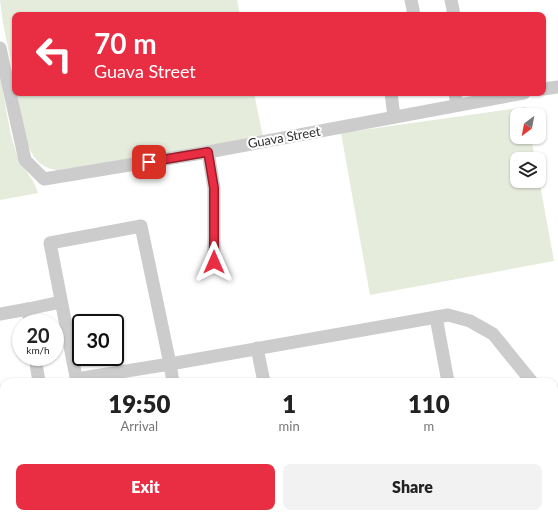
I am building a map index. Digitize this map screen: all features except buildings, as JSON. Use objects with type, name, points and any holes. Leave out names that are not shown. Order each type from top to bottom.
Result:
[{"type":"street","points":[[411,0],[413,12]]},
{"type":"street","points":[[451,0],[453,12]]},
{"type":"street","name":"Guava Street","points":[[0,48],[25,160],[44,178],[208,152],[394,117],[456,99],[492,96]]},
{"type":"street","points":[[546,89],[558,87]]},
{"type":"street","points":[[391,96],[394,117]]},
{"type":"street","points":[[208,152],[214,188],[214,262]]},
{"type":"street","points":[[75,378],[50,243],[141,226],[172,378]]},
{"type":"street","points":[[0,314],[61,302]]},
{"type":"street","points":[[28,309],[29,314]]},
{"type":"street","points":[[93,378],[448,315],[470,321],[493,334],[529,378]]},
{"type":"street","points":[[436,317],[447,378]]},
{"type":"street","points":[[257,348],[263,378]]},
{"type":"street","points":[[36,366],[38,378]]},
{"type":"green space","points":[[0,0],[237,0],[239,12],[12,12],[12,68]]},
{"type":"green space","points":[[0,75],[13,143],[18,158],[34,182],[38,193],[0,200]]},
{"type":"green space","points":[[18,96],[255,96],[263,137],[59,170],[47,168],[38,161],[31,152],[23,129]]},
{"type":"green space","points":[[510,109],[510,144],[532,144],[534,152],[510,152],[510,188],[541,188],[554,261],[370,295],[341,133]]},
{"type":"route","points":[[149,162],[208,152],[214,188],[214,262]]}]
